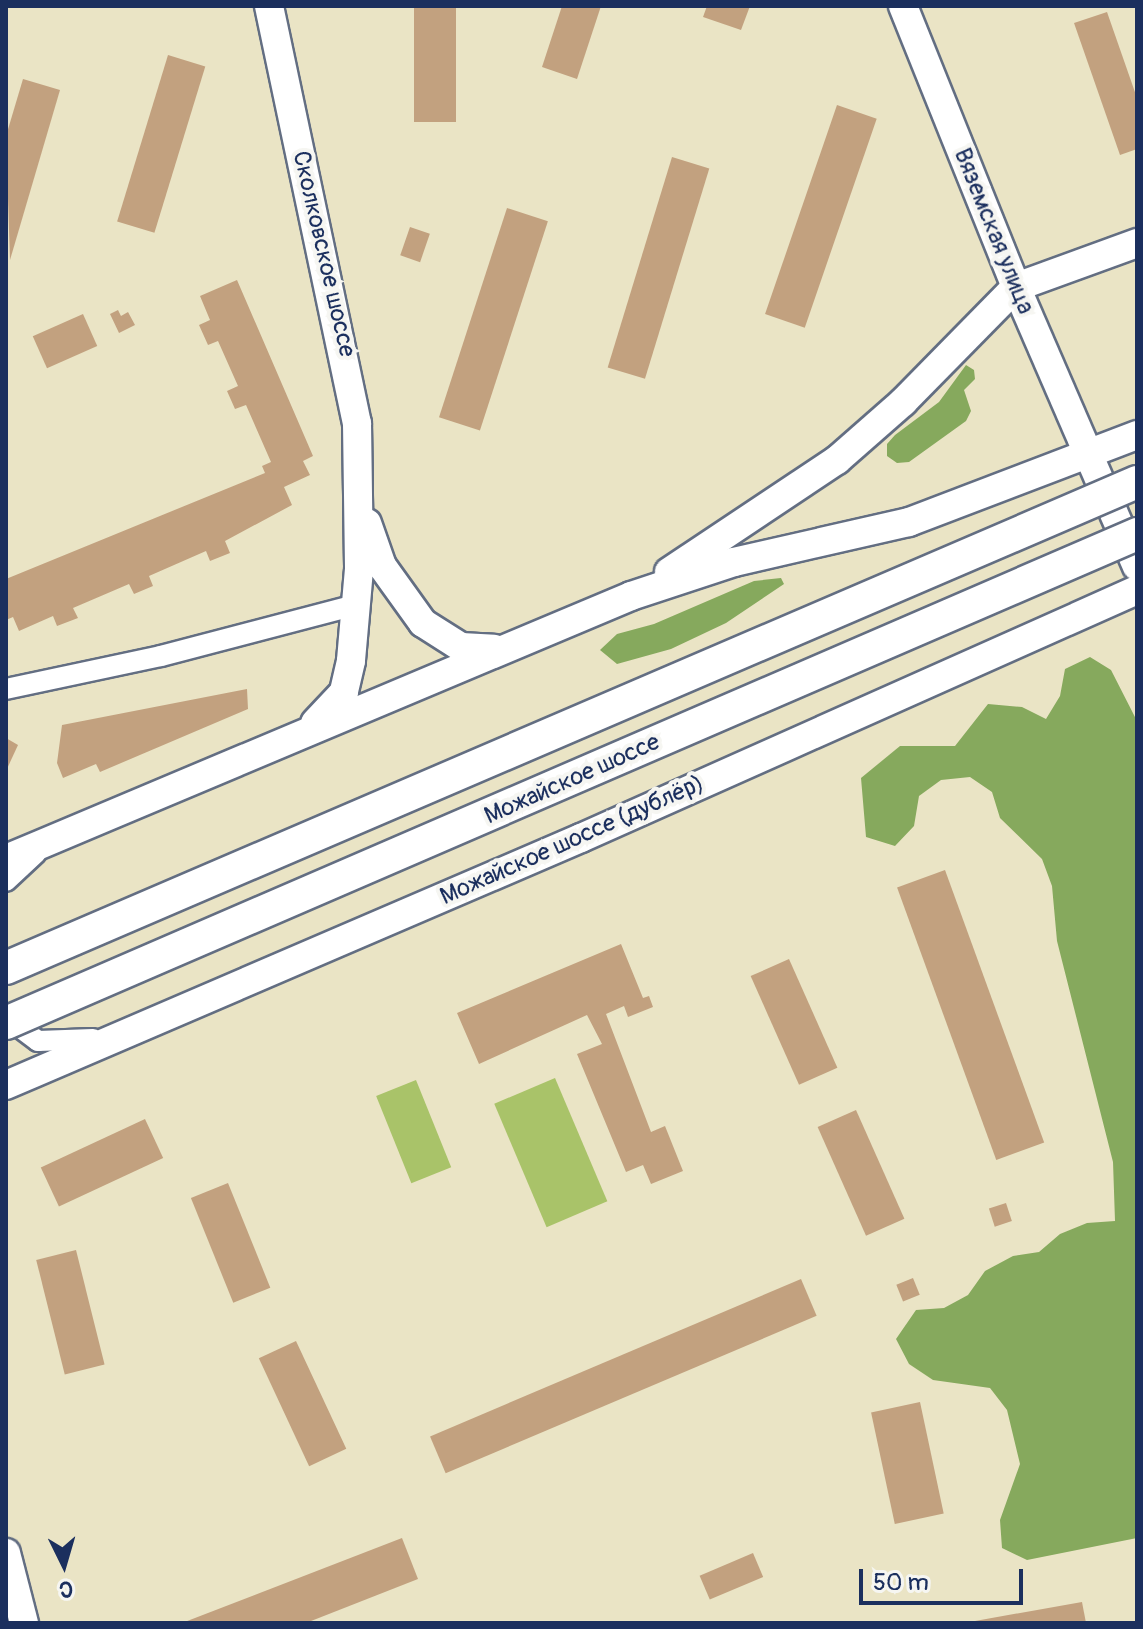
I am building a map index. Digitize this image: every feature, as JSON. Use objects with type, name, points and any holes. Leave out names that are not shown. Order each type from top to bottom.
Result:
[{"type":"main road","name":"Сколковское шоссе","points":[[269,6],[353,383],[360,504],[356,605],[344,692],[302,734]]},
{"type":"main road","name":"Вяземская улица","points":[[903,6],[1016,287],[1137,566]]},
{"type":"main road","points":[[631,596],[837,460],[903,402],[1016,287],[1137,243]]},
{"type":"main road","points":[[6,859],[631,596],[763,554],[909,522],[1137,435]]},
{"type":"main road","name":"Можайское шоссе","points":[[6,968],[1137,482]]},
{"type":"main road","name":"Сколковское шоссе","points":[[360,504],[382,566],[423,623],[461,647],[505,648]]},
{"type":"main road","name":"Можайское шоссе","points":[[6,1023],[1137,534]]},
{"type":"main road","name":"Можайское шоссе (дублёр)","points":[[6,1085],[566,845],[1137,590]]},
{"type":"main road","points":[[6,1553],[24,1623]]},
{"type":"street","points":[[6,689],[161,656],[356,605]]},
{"type":"street","points":[[6,881],[55,838]]},
{"type":"street","points":[[6,1017],[38,1041],[67,1043],[122,1033]]},
{"type":"green space","points":[[966,365],[974,370],[975,379],[964,390],[971,411],[966,421],[909,462],[897,463],[887,456],[887,444],[939,402]]},
{"type":"green space","points":[[781,578],[784,584],[726,623],[671,649],[617,664],[600,650],[617,634],[654,624],[754,581]]},
{"type":"green space","points":[[1090,657],[1111,670],[1137,721],[1137,1538],[1027,1560],[1002,1548],[1000,1520],[1020,1464],[1007,1410],[990,1388],[933,1380],[909,1364],[896,1339],[916,1310],[944,1308],[968,1295],[985,1271],[1013,1256],[1039,1252],[1060,1234],[1087,1223],[1115,1221],[1113,1162],[1057,941],[1052,886],[1042,859],[1000,818],[992,792],[970,777],[941,780],[919,796],[914,826],[895,846],[866,837],[861,778],[900,746],[955,746],[988,704],[1022,707],[1046,719],[1060,696],[1065,669]]},
{"type":"green space","points":[[555,1078],[607,1201],[547,1227],[494,1104]]},
{"type":"green space","points":[[416,1080],[451,1167],[411,1183],[376,1096]]},
{"type":"building","points":[[414,6],[456,6],[456,122],[414,122]]},
{"type":"building","points":[[562,6],[601,6],[577,79],[542,67]]},
{"type":"building","points":[[707,6],[750,6],[741,30],[703,17]]},
{"type":"building","points":[[1107,12],[1137,98],[1137,149],[1120,155],[1074,23]]},
{"type":"building","points":[[168,55],[205,66],[154,233],[117,221]]},
{"type":"building","points":[[23,79],[60,90],[10,260],[6,136]]},
{"type":"building","points":[[837,105],[877,119],[805,328],[765,314]]},
{"type":"building","points":[[672,157],[709,168],[645,379],[608,367]]},
{"type":"building","points":[[507,208],[548,221],[480,431],[439,417]]},
{"type":"building","points":[[410,227],[430,234],[420,262],[400,255]]},
{"type":"building","points":[[237,280],[313,456],[303,461],[310,475],[284,487],[292,505],[225,541],[230,553],[210,561],[206,551],[149,576],[153,586],[134,594],[129,584],[73,608],[78,618],[57,626],[53,616],[19,631],[13,617],[6,620],[6,579],[265,473],[262,466],[271,462],[246,405],[235,409],[227,391],[238,386],[218,341],[208,345],[199,325],[210,320],[200,296]]},
{"type":"building","points":[[118,310],[121,316],[128,312],[135,325],[119,333],[110,314]]},
{"type":"building","points":[[83,314],[97,346],[47,368],[33,336]]},
{"type":"building","points":[[247,689],[248,709],[100,772],[96,764],[63,778],[57,763],[62,725]]},
{"type":"building","points":[[6,738],[18,745],[6,771]]},
{"type":"building","points":[[945,870],[1044,1143],[996,1160],[897,887]]},
{"type":"building","points":[[621,944],[643,998],[649,996],[653,1007],[628,1017],[624,1006],[606,1014],[651,1132],[665,1126],[683,1171],[651,1184],[643,1165],[626,1172],[577,1054],[602,1044],[587,1015],[479,1064],[457,1013]]},
{"type":"building","points":[[789,959],[837,1068],[799,1085],[751,976]]},
{"type":"building","points":[[856,1110],[904,1219],[866,1236],[818,1127]]},
{"type":"building","points":[[145,1119],[163,1158],[59,1207],[41,1168]]},
{"type":"building","points":[[228,1183],[270,1288],[233,1303],[191,1198]]},
{"type":"building","points":[[1006,1203],[1012,1221],[995,1227],[989,1209]]},
{"type":"building","points":[[76,1250],[105,1364],[65,1374],[36,1260]]},
{"type":"building","points":[[913,1278],[920,1295],[903,1301],[896,1285]]},
{"type":"building","points":[[801,1279],[817,1316],[446,1473],[430,1436]]},
{"type":"building","points":[[296,1341],[346,1449],[309,1466],[259,1358]]},
{"type":"building","points":[[920,1402],[944,1514],[895,1524],[871,1412]]},
{"type":"building","points":[[402,1538],[418,1579],[306,1623],[182,1623]]},
{"type":"building","points":[[753,1553],[763,1577],[710,1600],[700,1576]]},
{"type":"building","points":[[1082,1602],[1086,1623],[975,1623],[975,1621]]}]
